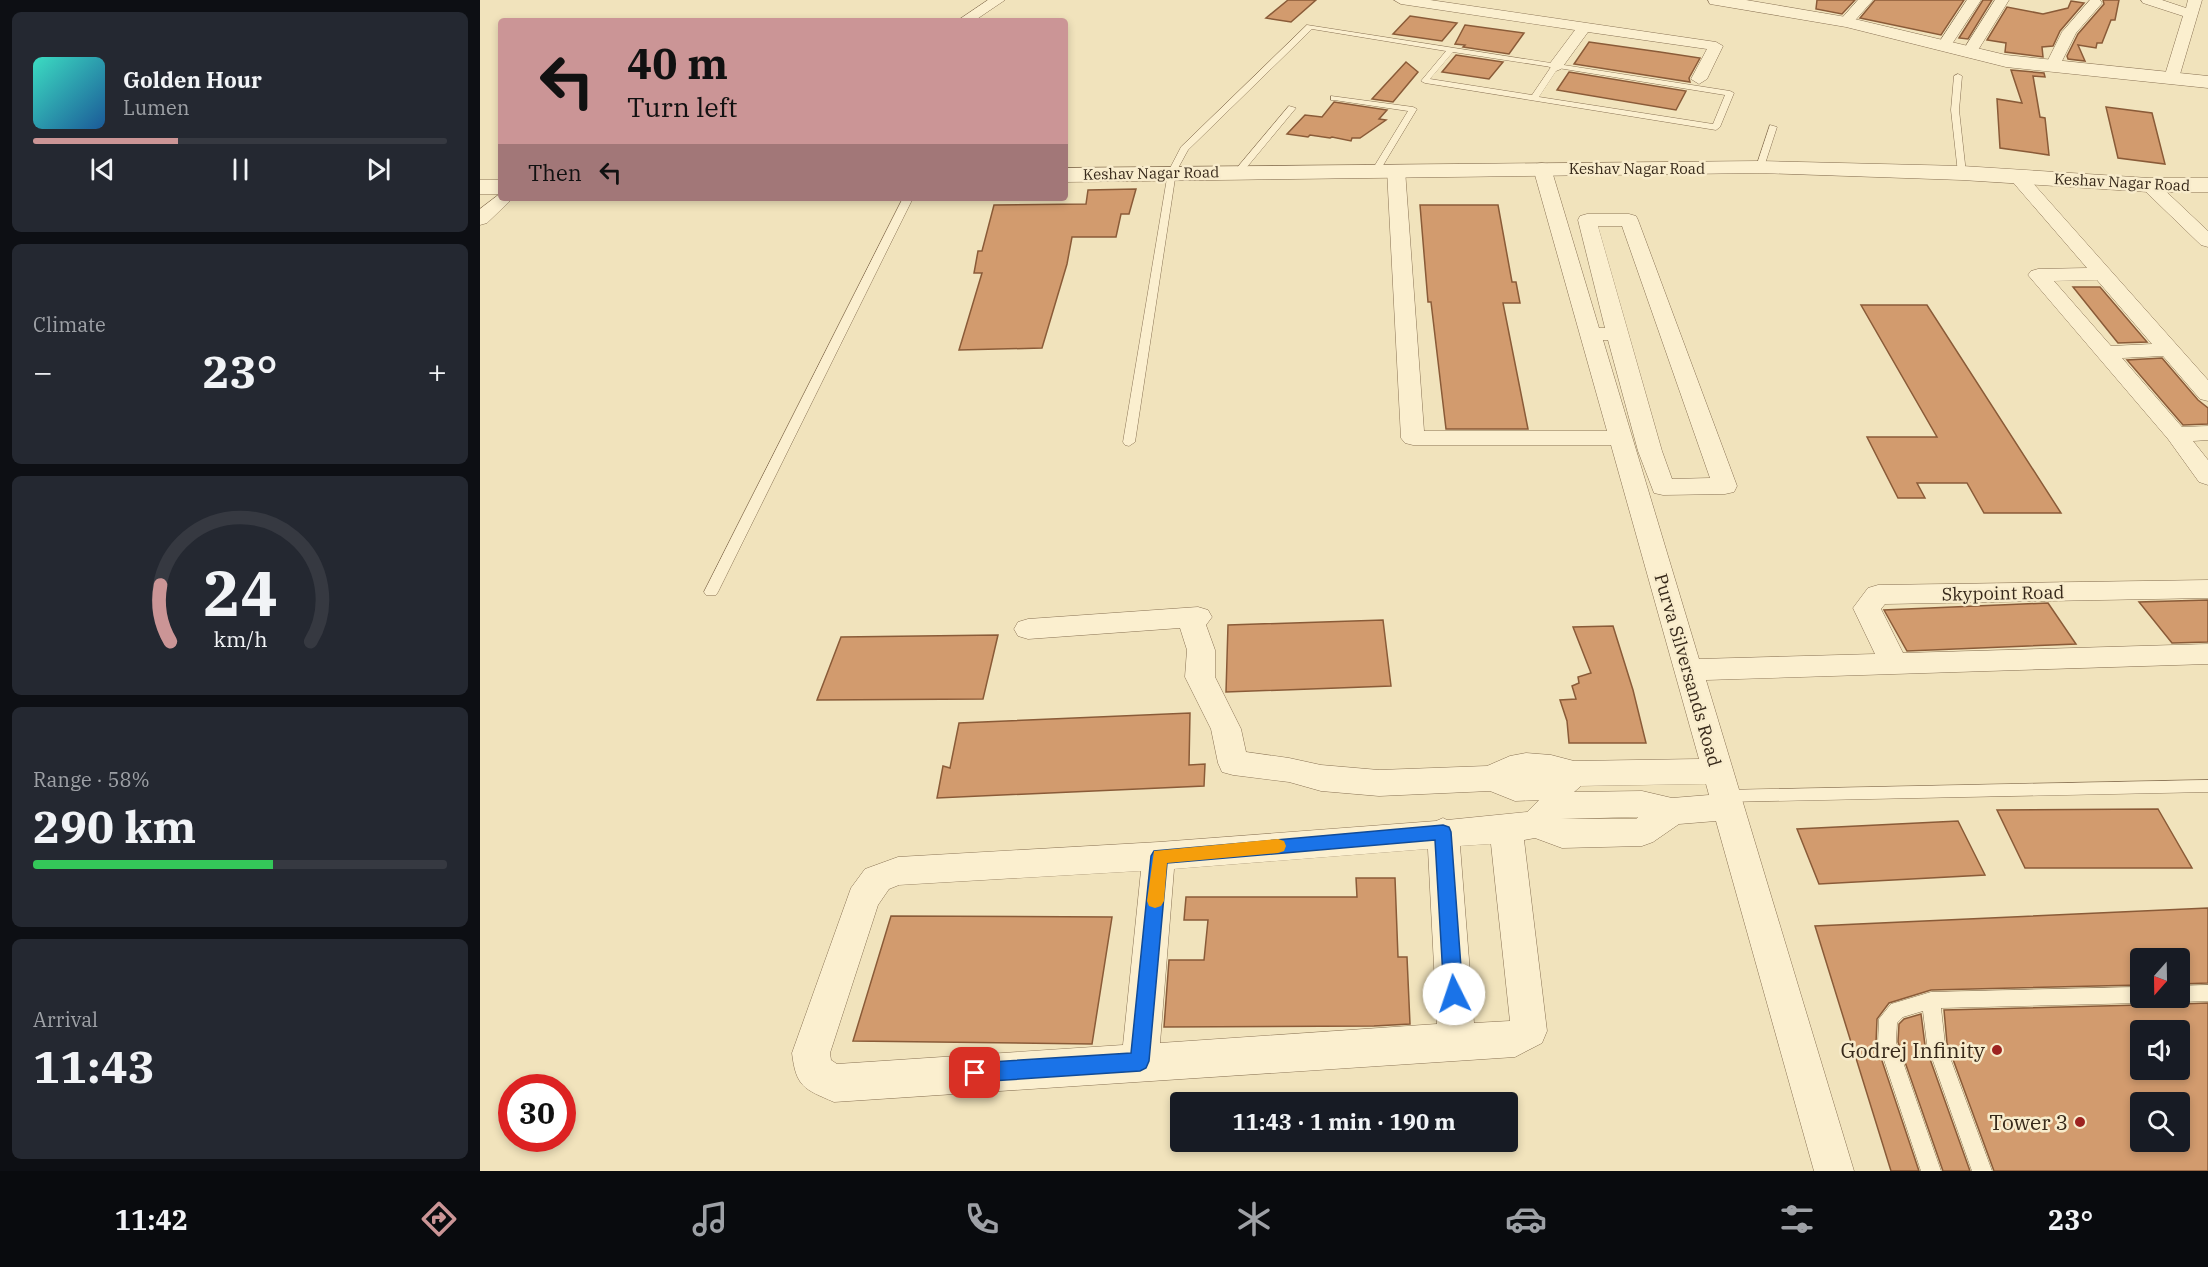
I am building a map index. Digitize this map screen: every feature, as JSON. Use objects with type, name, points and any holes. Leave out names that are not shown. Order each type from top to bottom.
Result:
[{"type":"street","points":[[969,18],[998,0]]},
{"type":"street","points":[[1401,0],[1716,46],[1699,79]]},
{"type":"street","points":[[1716,0],[1846,22],[2006,61],[2208,82]]},
{"type":"street","points":[[1846,22],[1866,0]]},
{"type":"street","points":[[1945,45],[1974,0]]},
{"type":"street","points":[[1970,52],[2002,0]]},
{"type":"street","points":[[2148,0],[2192,7],[2172,78]]},
{"type":"street","points":[[2053,66],[2069,32],[2095,3]]},
{"type":"street","points":[[1556,66],[1584,27]]},
{"type":"street","name":"Keshav Nagar Road","points":[[1068,176],[1239,171],[1760,167],[1962,173],[2149,185],[2208,185]]},
{"type":"street","name":"Purva Silversands Road","points":[[1542,168],[1834,1171]]},
{"type":"street","points":[[1386,170],[1413,438],[1620,438]]},
{"type":"street","points":[[2016,176],[2208,394]]},
{"type":"street","points":[[2149,185],[2208,241]]},
{"type":"street","points":[[480,187],[498,187]]},
{"type":"street","points":[[480,219],[501,201]]},
{"type":"street","points":[[1587,220],[1629,220],[1725,486],[1663,487],[1650,451],[1617,334],[1587,220]]},
{"type":"street","points":[[2102,274],[2038,275],[2176,434],[2208,477]]},
{"type":"street","points":[[1590,334],[1617,334]]},
{"type":"street","points":[[2106,353],[2169,349]]},
{"type":"street","points":[[2176,434],[2208,433]]},
{"type":"street","name":"Skypoint Road","points":[[1894,663],[1867,609],[1878,595],[2208,589]]},
{"type":"street","points":[[1028,629],[1198,617],[1191,621],[1201,650],[1200,676],[1226,729],[1233,763],[1289,770],[1321,778],[1378,783],[1493,778],[1515,788],[1560,786],[1574,774],[1724,792]]},
{"type":"street","points":[[1688,670],[2208,654]]},
{"type":"street","points":[[1521,826],[1529,1031],[1515,1039],[1140,1061],[834,1083],[813,1071],[811,1053],[863,898],[877,879],[898,871],[1160,856],[1521,826],[1562,834],[1642,832],[1672,811],[1724,792]]},
{"type":"street","points":[[1443,832],[1456,1041]]},
{"type":"street","points":[[1140,1061],[1160,856]]},
{"type":"lane","points":[[1129,442],[1172,172],[1184,149],[1310,27],[1451,49],[1556,66],[1730,93],[1716,127],[1425,81],[1451,49]]},
{"type":"lane","points":[[1534,98],[1556,66]]},
{"type":"lane","points":[[1958,76],[1955,110],[1962,173]]},
{"type":"lane","points":[[1334,98],[1413,109],[1386,170]]},
{"type":"lane","points":[[1239,171],[1292,108]]},
{"type":"lane","points":[[1760,167],[1773,127]]},
{"type":"lane","points":[[711,592],[906,201]]},
{"type":"lane","points":[[1724,792],[2208,786]]},
{"type":"lane","points":[[2190,994],[2208,993]]},
{"type":"lane","points":[[1930,1171],[1887,1042],[1888,1019],[1897,1010],[1931,1000],[2130,995]]},
{"type":"lane","points":[[1931,1000],[1936,1044],[1982,1171]]},
{"type":"building","points":[[1288,0],[1316,0],[1291,22],[1266,18]]},
{"type":"building","points":[[1817,0],[1855,0],[1842,14],[1816,9]]},
{"type":"building","points":[[1875,0],[1964,0],[1941,35],[1860,18]]},
{"type":"building","points":[[1983,0],[1992,0],[1968,39],[1959,38]]},
{"type":"building","points":[[2103,0],[2119,0],[2115,20],[2111,20],[2102,43],[2097,43],[2096,48],[2078,45],[2085,61],[2068,59],[2067,56],[2078,34],[2104,4]]},
{"type":"building","points":[[2071,1],[2084,3],[2060,31],[2053,46],[2042,47],[2043,57],[2005,52],[2006,43],[1987,40],[2007,7],[2043,14],[2068,8]]},
{"type":"building","points":[[1410,16],[1457,23],[1442,41],[1393,34]]},
{"type":"building","points":[[1465,25],[1524,33],[1509,54],[1455,44]]},
{"type":"building","points":[[1589,42],[1700,58],[1689,78],[1690,82],[1574,64]]},
{"type":"building","points":[[1456,55],[1503,62],[1489,79],[1442,72]]},
{"type":"building","points":[[1406,62],[1418,72],[1393,102],[1372,99]]},
{"type":"building","points":[[2011,70],[2044,73],[2045,77],[2033,76],[2040,117],[2045,118],[2049,155],[2000,148],[1997,99],[2022,103]]},
{"type":"building","points":[[1569,72],[1686,91],[1676,110],[1557,90]]},
{"type":"building","points":[[1334,102],[1387,110],[1379,119],[1386,120],[1360,138],[1352,138],[1351,141],[1332,137],[1287,134],[1305,115],[1322,117]]},
{"type":"building","points":[[2106,107],[2152,113],[2165,164],[2118,158]]},
{"type":"building","points":[[1136,189],[1129,214],[1121,214],[1116,237],[1072,237],[1067,264],[1042,348],[959,350],[982,273],[974,273],[978,251],[982,251],[994,205],[1086,204],[1088,190]]},
{"type":"building","points":[[1420,205],[1498,205],[1512,282],[1516,282],[1520,303],[1503,303],[1528,429],[1446,429],[1431,302],[1428,302]]},
{"type":"building","points":[[2073,287],[2100,287],[2147,342],[2118,343]]},
{"type":"building","points":[[1861,305],[1927,305],[2061,513],[1984,513],[1967,483],[1917,483],[1925,498],[1898,498],[1867,437],[1937,437]]},
{"type":"building","points":[[2162,358],[2198,400],[2208,408],[2208,424],[2183,425],[2127,360]]},
{"type":"building","points":[[2208,600],[2208,642],[2172,643],[2139,602]]},
{"type":"building","points":[[2048,603],[2076,644],[1907,651],[1884,610]]},
{"type":"building","points":[[1383,620],[1391,686],[1226,692],[1228,625]]},
{"type":"building","points":[[1613,626],[1633,690],[1646,743],[1569,743],[1567,721],[1560,700],[1576,699],[1572,686],[1579,683],[1578,677],[1591,673],[1573,627]]},
{"type":"building","points":[[998,635],[983,699],[817,700],[841,637]]},
{"type":"building","points":[[1190,713],[1189,765],[1205,764],[1204,786],[937,798],[943,766],[950,768],[959,723]]},
{"type":"building","points":[[2158,809],[2192,868],[2025,868],[1997,810]]},
{"type":"building","points":[[1958,821],[1985,875],[1819,884],[1797,829]]},
{"type":"building","points":[[1356,878],[1395,878],[1398,957],[1407,957],[1410,1024],[1164,1027],[1169,960],[1204,960],[1208,920],[1184,920],[1186,897],[1357,897]]},
{"type":"building","points":[[2208,908],[2208,983],[2190,984],[2190,948],[2130,948],[2130,985],[1931,990],[1889,1003],[1877,1019],[1876,1043],[1919,1171],[1891,1171],[1815,926]]},
{"type":"building","points":[[891,916],[1112,917],[1092,1044],[853,1041]]},
{"type":"building","points":[[2208,1003],[2208,1171],[1994,1171],[1947,1043],[1944,1010],[2130,1005],[2130,1008],[2190,1008],[2190,1004]]},
{"type":"building","points":[[1921,1014],[1925,1045],[1970,1171],[1943,1171],[1898,1042],[1899,1024],[1904,1019]]},
{"type":"slow traffic","points":[[1155,901],[1160,856],[1278,846]]},
{"type":"place","name":"Godrej Infinity","points":[[1997,1050]]},
{"type":"place","name":"Tower 3","points":[[2080,1122]]},
{"type":"route","points":[[975,1073],[1140,1061],[1160,856],[1443,832],[1454,994]]}]
